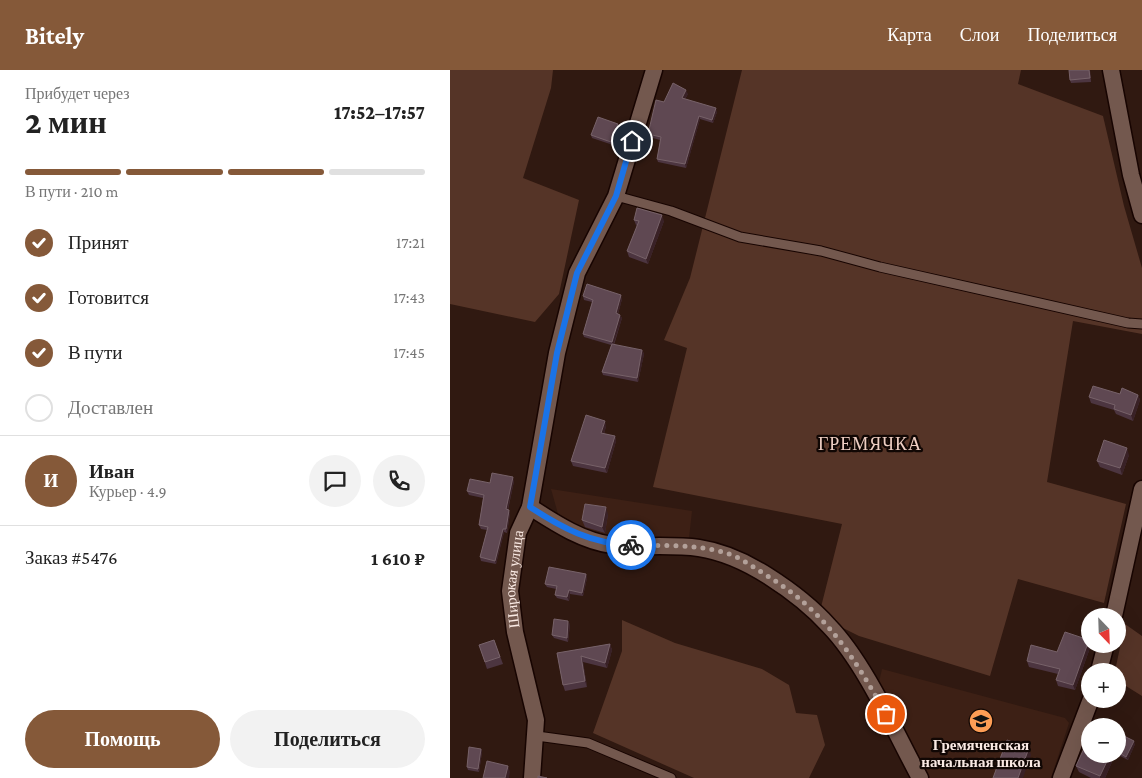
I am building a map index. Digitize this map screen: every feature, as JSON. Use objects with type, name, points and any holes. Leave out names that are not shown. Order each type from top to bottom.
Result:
[{"type":"street","name":"Широкая улица","points":[[532,778],[537,736],[536,720],[515,632],[510,591],[518,533],[530,507],[557,353],[574,281],[616,196],[654,70]]},
{"type":"street","points":[[1111,70],[1131,175],[1142,215]]},
{"type":"street","points":[[1116,608],[1142,489]]},
{"type":"street","points":[[530,507],[564,528],[611,545],[697,548],[727,553],[778,582],[830,626],[842,642],[859,667],[920,778]]},
{"type":"street","points":[[1061,778],[1088,708]]},
{"type":"lane","points":[[616,196],[671,211],[740,237],[821,251],[880,267],[1142,324]]},
{"type":"lane","points":[[537,736],[588,742],[671,778]]},
{"type":"shaded area","points":[[450,70],[553,70],[551,88],[523,178],[579,200],[559,294],[535,322],[450,304]]},
{"type":"shaded area","points":[[742,70],[1021,70],[1018,84],[1103,116],[1124,206],[1142,268],[1142,334],[1073,321],[1047,482],[1126,504],[1104,603],[1018,579],[990,676],[859,636],[837,625],[821,607],[842,524],[653,487],[687,348],[664,340],[690,278]]},
{"type":"shaded area","points":[[551,489],[692,511],[688,547],[658,546],[562,528]]},
{"type":"shaded area","points":[[622,620],[675,643],[762,669],[789,685],[796,713],[817,715],[825,745],[809,778],[694,778],[593,733],[622,651]]},
{"type":"shaded area","points":[[1126,625],[1142,636],[1142,696],[1126,686],[1126,663],[1117,663],[1119,653],[1126,653]]},
{"type":"shaded area","name":"Гремяченская начальная школа","points":[[882,669],[1065,718],[1069,723],[1051,778],[928,778],[877,691]]},
{"type":"building","points":[[1069,70],[1089,70],[1090,78],[1070,80]]},
{"type":"building","points":[[673,83],[686,90],[682,98],[716,108],[712,120],[699,116],[685,164],[657,159],[661,137],[648,134],[656,100],[664,102]]},
{"type":"building","points":[[598,117],[618,124],[611,142],[591,135]]},
{"type":"building","points":[[637,208],[662,215],[646,259],[627,251],[639,221],[634,220]]},
{"type":"building","points":[[587,284],[621,295],[616,313],[620,315],[612,342],[583,334],[593,300],[583,296]]},
{"type":"building","points":[[612,344],[642,350],[637,378],[602,372]]},
{"type":"building","points":[[1093,386],[1120,394],[1122,388],[1138,395],[1131,415],[1114,409],[1115,405],[1089,397]]},
{"type":"building","points":[[586,415],[605,421],[601,433],[615,436],[605,468],[571,461]]},
{"type":"building","points":[[1104,440],[1127,448],[1120,468],[1097,461]]},
{"type":"building","points":[[492,473],[513,477],[506,509],[509,510],[506,529],[503,529],[495,561],[480,557],[488,527],[479,525],[484,495],[467,491],[470,479],[490,483]]},
{"type":"building","points":[[585,504],[606,507],[602,527],[582,520]]},
{"type":"building","points":[[549,567],[586,574],[582,593],[569,590],[567,597],[555,595],[557,586],[545,584]]},
{"type":"building","points":[[554,619],[568,621],[567,638],[552,635]]},
{"type":"building","points":[[1065,632],[1081,637],[1081,653],[1084,653],[1073,685],[1056,680],[1060,669],[1027,661],[1031,645],[1057,652]]},
{"type":"building","points":[[494,640],[500,657],[485,662],[479,645]]},
{"type":"building","points":[[610,644],[605,663],[581,656],[585,681],[563,685],[557,653]]},
{"type":"building","points":[[1126,737],[1134,741],[1126,757]]},
{"type":"building","points":[[1007,740],[1029,748],[1018,778],[993,778]]},
{"type":"building","points":[[469,747],[481,749],[478,769],[467,767]]},
{"type":"building","points":[[1081,755],[1081,763],[1106,763],[1100,776],[1076,766]]},
{"type":"building","points":[[487,761],[508,766],[505,778],[483,778]]},
{"type":"way so far","points":[[631,545],[697,548],[727,553],[778,582],[830,626],[859,667],[886,714]]},
{"type":"place","name":"Гремяченская начальная школа","points":[[981,721]]},
{"type":"district","name":"ГРЕМЯЧКА","points":[[870,444]]},
{"type":"route","points":[[631,545],[611,545],[588,538],[564,528],[530,507],[557,353],[577,273],[616,196],[632,141]]}]
